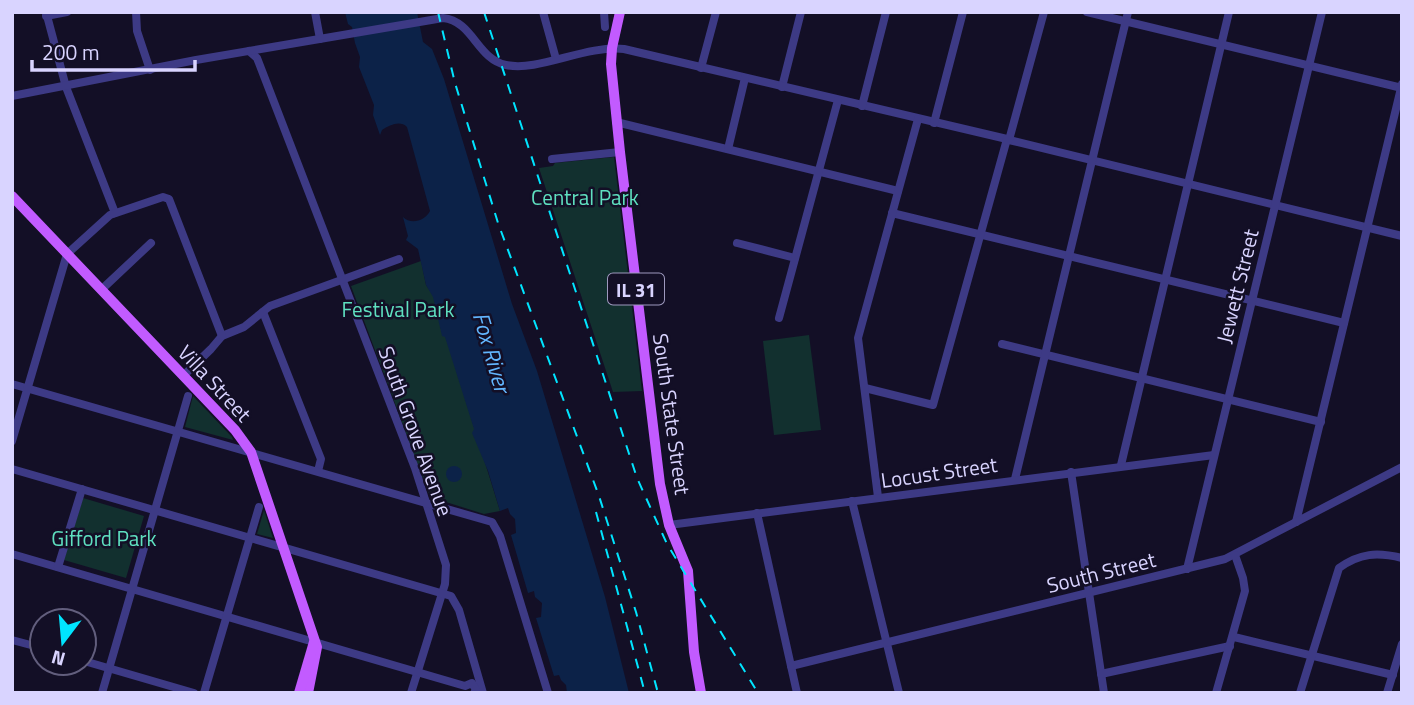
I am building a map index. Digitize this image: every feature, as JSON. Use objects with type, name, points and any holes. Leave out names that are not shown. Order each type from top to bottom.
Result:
[{"type":"main road","name":"South State Street","points":[[620,12],[612,48],[616,122],[660,484],[669,525],[688,571],[694,652],[701,693]]},
{"type":"main road","name":"Villa Street","points":[[12,196],[235,430],[251,452],[318,651],[308,693]]},
{"type":"main road","points":[[299,693],[314,642]]},
{"type":"street","points":[[67,12],[46,14],[66,87],[115,213]]},
{"type":"street","points":[[136,12],[149,70]]},
{"type":"street","points":[[315,12],[320,39]]},
{"type":"street","points":[[543,12],[556,59]]},
{"type":"street","points":[[604,12],[605,27]]},
{"type":"street","points":[[701,68],[716,12]]},
{"type":"street","points":[[782,87],[801,12]]},
{"type":"street","points":[[862,106],[886,12]]},
{"type":"street","points":[[934,123],[963,12]]},
{"type":"street","points":[[865,388],[933,405],[1044,12]]},
{"type":"street","points":[[1087,12],[1127,17],[1221,45],[1401,87],[1296,522]]},
{"type":"street","points":[[1121,466],[1229,12]]},
{"type":"street","name":"Jewett Street","points":[[1186,569],[1322,12]]},
{"type":"street","points":[[1015,479],[1127,17]]},
{"type":"street","points":[[12,96],[196,60],[255,53],[443,18],[458,22],[489,57],[504,65],[524,65],[612,48],[1008,140],[1402,236]]},
{"type":"street","name":"South Grove Avenue","points":[[255,53],[415,468],[446,568],[446,579],[411,693]]},
{"type":"street","points":[[728,149],[745,78]]},
{"type":"street","points":[[779,317],[838,100]]},
{"type":"street","points":[[878,497],[858,338],[918,119]]},
{"type":"street","points":[[616,122],[898,191]]},
{"type":"street","points":[[552,159],[620,152]]},
{"type":"street","points":[[12,441],[67,254],[108,216],[167,197],[222,336]]},
{"type":"street","points":[[892,213],[1344,323]]},
{"type":"street","points":[[101,289],[151,243]]},
{"type":"street","points":[[737,243],[795,258]]},
{"type":"street","points":[[183,376],[222,336],[244,327],[270,306],[400,259]]},
{"type":"street","points":[[263,312],[321,460],[318,471]]},
{"type":"street","points":[[1002,344],[1321,422]]},
{"type":"street","points":[[12,384],[492,522],[501,538],[548,693]]},
{"type":"street","points":[[102,693],[188,396]]},
{"type":"street","name":"Locust Street","points":[[669,525],[1214,455]]},
{"type":"street","name":"South Street","points":[[791,666],[1235,555],[1402,467]]},
{"type":"street","points":[[12,469],[451,596],[455,600],[475,690],[12,554]]},
{"type":"street","points":[[1071,472],[1104,693]]},
{"type":"street","points":[[58,567],[82,489]]},
{"type":"street","points":[[852,501],[899,693]]},
{"type":"street","points":[[204,693],[259,507]]},
{"type":"street","points":[[757,513],[797,693]]},
{"type":"street","points":[[1300,693],[1339,568],[1367,553],[1402,558]]},
{"type":"street","points":[[1216,693],[1245,591],[1235,555]]},
{"type":"street","points":[[1101,674],[1232,641],[1311,655],[1392,675]]},
{"type":"street","points":[[1387,693],[1402,644]]},
{"type":"street","points":[[98,664],[194,693]]},
{"type":"green space","name":"Central Park","points":[[614,157],[642,391],[613,392],[539,168],[553,166],[555,163]]},
{"type":"green space","name":"Festival Park","points":[[421,261],[426,285],[433,295],[500,511],[484,514],[430,497],[351,286]]},
{"type":"green space","points":[[809,335],[821,430],[774,435],[763,341]]},
{"type":"green space","points":[[193,396],[232,437],[233,440],[185,427]]},
{"type":"green space","name":"Gifford Park","points":[[83,498],[144,516],[126,578],[64,560]]},
{"type":"green space","points":[[264,510],[273,538],[257,534]]},
{"type":"water","name":"Fox River","points":[[345,12],[417,12],[423,42],[432,49],[444,79],[512,304],[537,371],[605,597],[629,693],[567,693],[566,685],[559,675],[554,676],[536,618],[541,617],[542,603],[535,597],[534,591],[528,593],[511,535],[516,533],[515,519],[508,508],[500,511],[488,471],[472,433],[474,429],[445,337],[442,336],[433,297],[426,285],[418,249],[406,240],[408,236],[403,217],[418,221],[430,211],[407,127],[401,124],[388,126],[380,135],[373,115],[374,105],[359,67],[360,57],[352,27],[348,24]]},
{"type":"water","points":[[451,466],[457,466],[462,474],[460,480],[451,482],[446,477],[446,471]]},
{"type":"railway","points":[[438,12],[455,83],[498,223],[599,496],[636,612],[658,693]]},
{"type":"railway","points":[[484,12],[637,478],[667,544],[758,693]]},
{"type":"railway","points":[[596,512],[645,693]]}]
